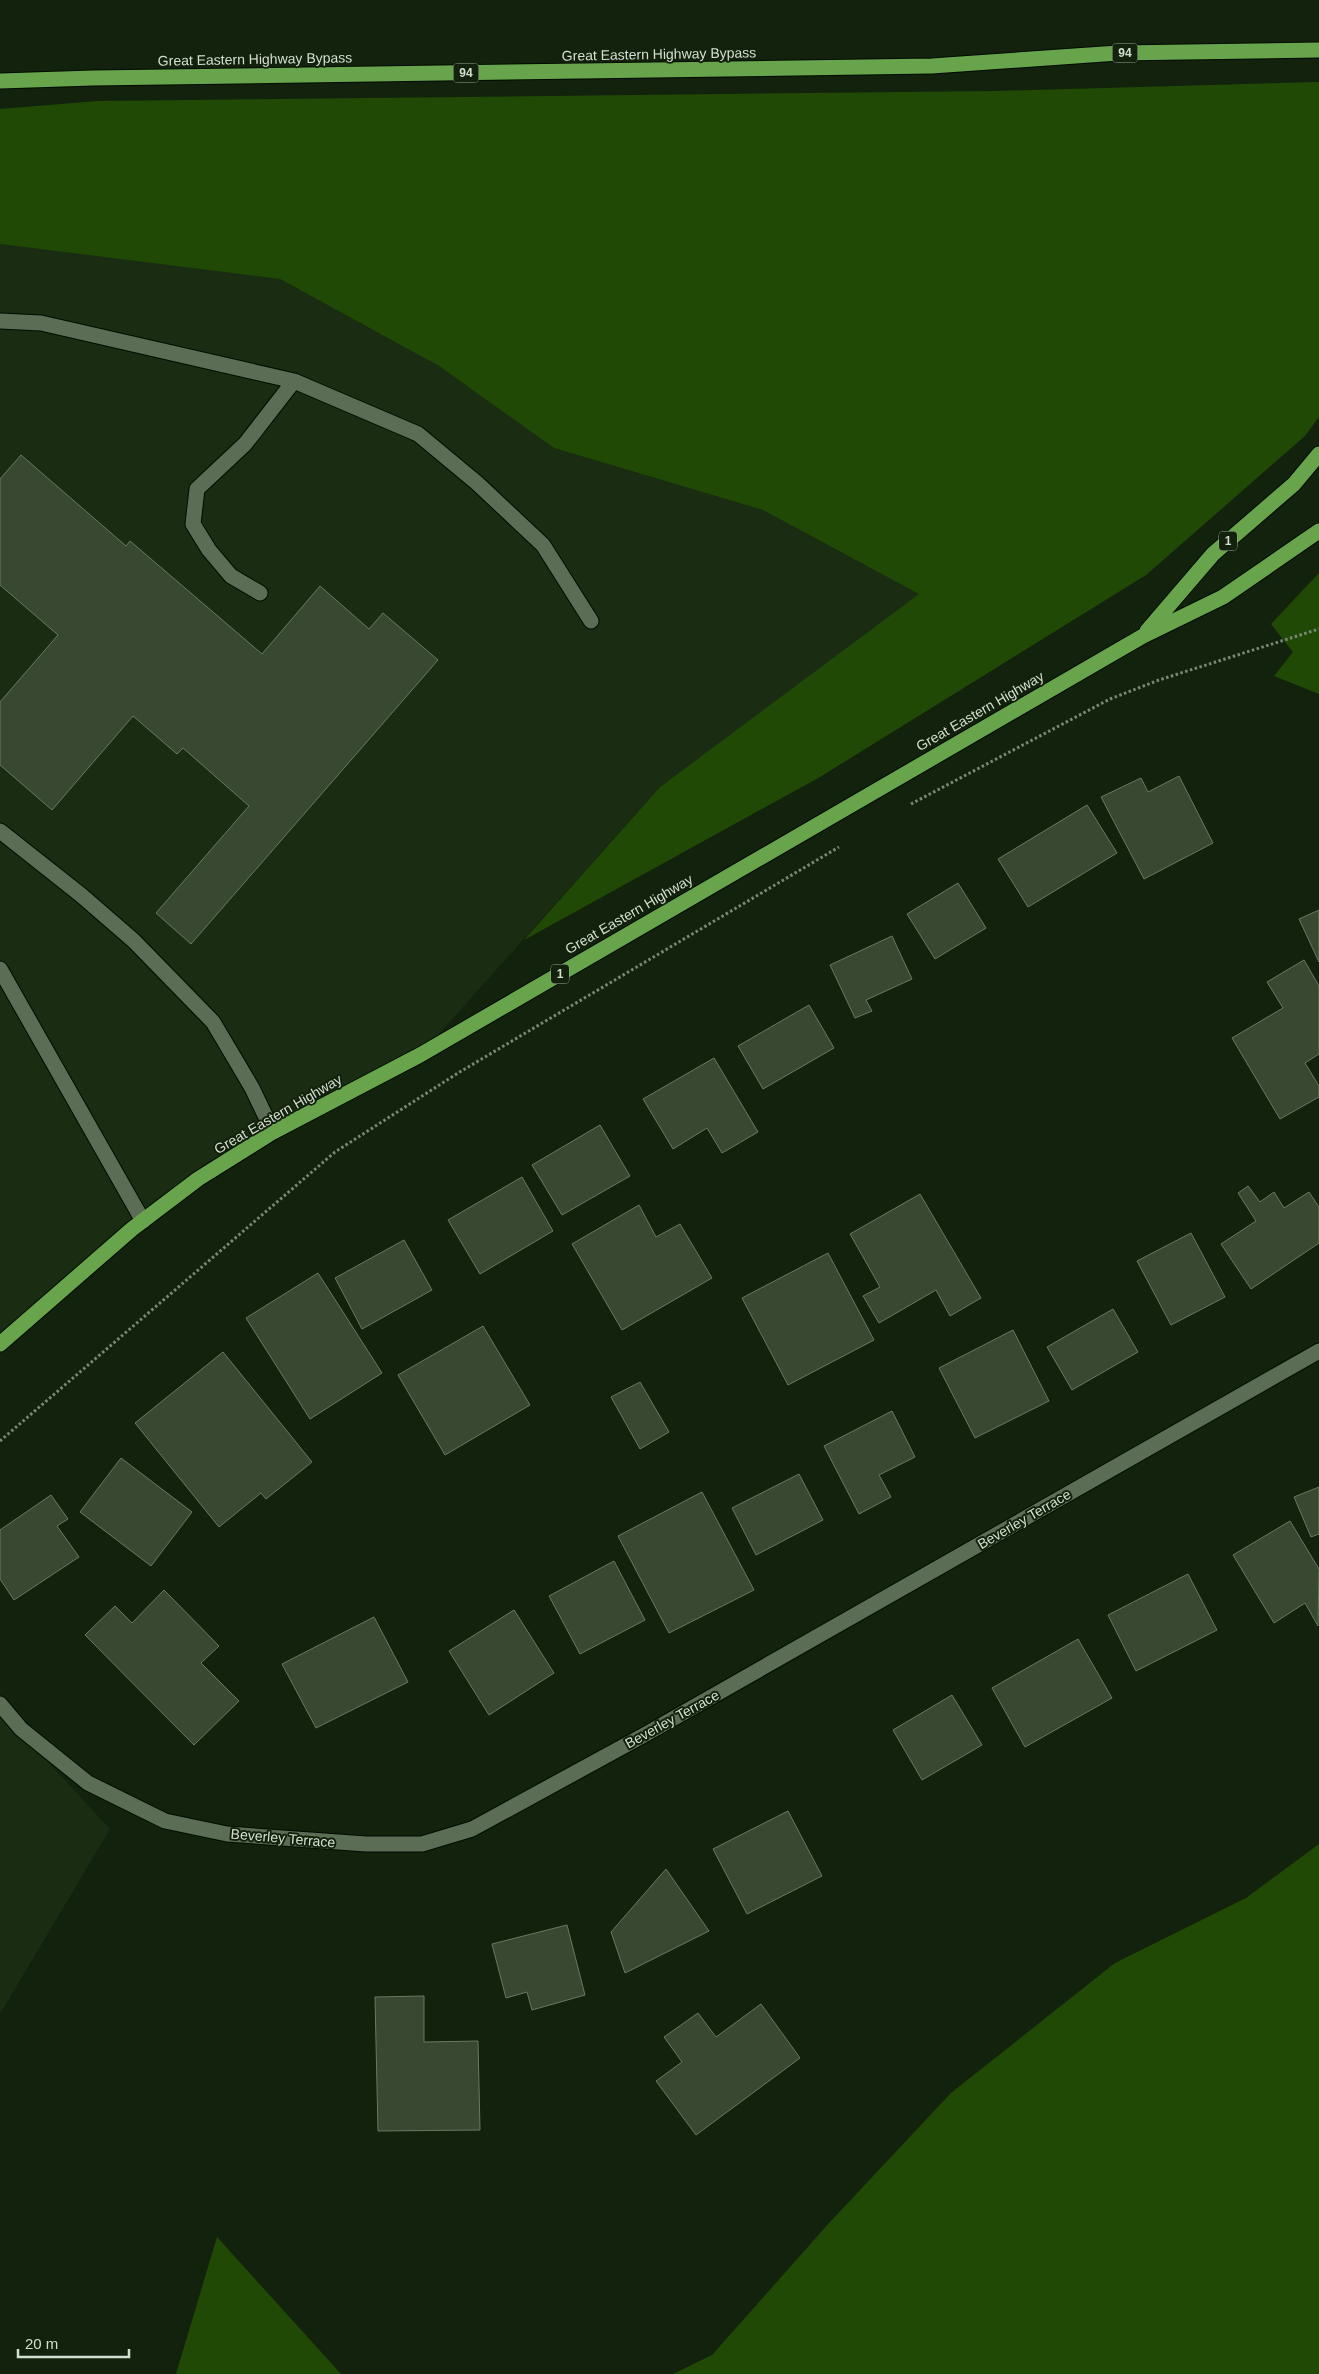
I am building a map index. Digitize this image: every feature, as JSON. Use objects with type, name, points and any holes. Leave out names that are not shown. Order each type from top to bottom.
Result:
[{"type":"highway","name":"Great Eastern Highway Bypass","points":[[0,81],[93,78],[932,66],[1118,53],[1319,50]]},
{"type":"highway","name":"Great Eastern Highway","points":[[1143,636],[1213,554],[1294,484],[1319,454]]},
{"type":"highway","name":"Great Eastern Highway","points":[[0,1344],[143,1221],[198,1179],[273,1132],[420,1055],[1143,636],[1223,597],[1319,530]]},
{"type":"street","points":[[0,321],[41,323],[294,381],[418,434],[477,483],[542,545],[591,621]]},
{"type":"street","points":[[260,593],[231,576],[209,550],[193,524],[197,488],[246,444],[294,381]]},
{"type":"street","points":[[0,831],[81,895],[134,941],[213,1022],[252,1088],[273,1132]]},
{"type":"street","points":[[0,969],[143,1221]]},
{"type":"street","name":"Beverley Terrace","points":[[0,1704],[20,1729],[88,1783],[165,1821],[226,1834],[366,1844],[422,1844],[472,1829],[646,1734],[1319,1351]]},
{"type":"path","points":[[904,808],[1110,699],[1159,680],[1319,629]]},
{"type":"path","points":[[0,1441],[335,1152],[458,1073],[844,843]]},
{"type":"shaded area","points":[[0,244],[280,279],[439,366],[554,448],[763,510],[920,594],[660,787],[420,1055],[198,1179],[0,1344]]},
{"type":"shaded area","points":[[0,1710],[110,1829],[0,2014]]},
{"type":"green space","points":[[1319,82],[1319,417],[1305,436],[1146,575],[820,777],[524,940],[660,787],[919,594],[763,510],[554,448],[439,366],[280,279],[0,244],[0,109],[98,101],[995,91]]},
{"type":"green space","points":[[1319,573],[1319,694],[1274,676],[1293,652],[1271,624]]},
{"type":"green space","points":[[1319,1844],[1319,2374],[673,2374],[712,2355],[830,2222],[951,2093],[1115,1963],[1246,1898]]},
{"type":"green space","points":[[217,2237],[341,2374],[176,2374]]},
{"type":"building","points":[[21,455],[126,546],[130,541],[262,654],[320,586],[369,629],[383,613],[438,660],[191,944],[156,913],[249,806],[183,748],[177,754],[133,716],[52,810],[0,765],[0,702],[58,635],[0,585],[0,479]]},
{"type":"building","points":[[1179,776],[1213,843],[1144,879],[1101,797],[1141,778],[1148,792]]},
{"type":"building","points":[[1087,805],[1117,853],[1028,907],[998,859]]},
{"type":"building","points":[[958,883],[986,928],[935,959],[907,914]]},
{"type":"building","points":[[1319,910],[1319,962],[1299,919]]},
{"type":"building","points":[[892,936],[912,979],[866,1000],[872,1011],[855,1018],[830,965]]},
{"type":"building","points":[[1304,960],[1319,986],[1319,1054],[1305,1063],[1319,1086],[1319,1097],[1280,1119],[1232,1038],[1283,1008],[1267,982]]},
{"type":"building","points":[[809,1005],[834,1048],[763,1089],[738,1046]]},
{"type":"building","points":[[714,1058],[758,1132],[722,1153],[707,1128],[673,1149],[643,1099]]},
{"type":"building","points":[[600,1125],[630,1176],[562,1215],[532,1165]]},
{"type":"building","points":[[522,1177],[553,1231],[480,1274],[448,1220]]},
{"type":"building","points":[[1248,1186],[1260,1202],[1274,1192],[1284,1208],[1309,1192],[1319,1207],[1319,1243],[1251,1289],[1221,1244],[1256,1221],[1238,1193]]},
{"type":"building","points":[[920,1194],[981,1298],[950,1316],[936,1290],[879,1323],[863,1296],[880,1287],[850,1234]]},
{"type":"building","points":[[639,1205],[656,1237],[680,1224],[712,1278],[622,1330],[572,1244]]},
{"type":"building","points":[[1191,1233],[1225,1297],[1171,1325],[1137,1261]]},
{"type":"building","points":[[404,1240],[432,1290],[362,1329],[335,1278]]},
{"type":"building","points":[[828,1253],[874,1340],[788,1385],[742,1298]]},
{"type":"building","points":[[318,1273],[382,1373],[310,1419],[246,1318]]},
{"type":"building","points":[[1113,1309],[1138,1352],[1072,1390],[1047,1347]]},
{"type":"building","points":[[483,1326],[530,1405],[445,1455],[398,1375]]},
{"type":"building","points":[[1013,1330],[1049,1401],[975,1438],[939,1368]]},
{"type":"building","points":[[223,1352],[312,1462],[266,1499],[261,1493],[219,1527],[135,1423]]},
{"type":"building","points":[[640,1382],[669,1432],[640,1449],[611,1397]]},
{"type":"building","points":[[892,1411],[915,1457],[879,1475],[891,1497],[859,1514],[824,1446]]},
{"type":"building","points":[[121,1458],[192,1512],[151,1566],[80,1512]]},
{"type":"building","points":[[799,1474],[823,1520],[756,1555],[732,1508]]},
{"type":"building","points":[[1319,1487],[1319,1534],[1311,1537],[1294,1497]]},
{"type":"building","points":[[702,1492],[754,1590],[669,1633],[618,1536]]},
{"type":"building","points":[[51,1495],[68,1519],[57,1526],[79,1557],[14,1600],[0,1579],[0,1530]]},
{"type":"building","points":[[1290,1521],[1319,1569],[1318,1626],[1305,1603],[1274,1623],[1233,1555]]},
{"type":"building","points":[[614,1561],[645,1620],[580,1654],[549,1596]]},
{"type":"building","points":[[1188,1574],[1217,1630],[1136,1671],[1108,1615]]},
{"type":"building","points":[[164,1590],[219,1646],[201,1663],[239,1701],[194,1745],[85,1635],[115,1606],[132,1623]]},
{"type":"building","points":[[514,1610],[554,1673],[489,1715],[449,1651]]},
{"type":"building","points":[[374,1617],[408,1682],[316,1728],[282,1664]]},
{"type":"building","points":[[1078,1639],[1112,1698],[1025,1747],[992,1688]]},
{"type":"building","points":[[952,1695],[982,1745],[922,1780],[893,1730]]},
{"type":"building","points":[[788,1811],[822,1876],[747,1914],[713,1849]]},
{"type":"building","points":[[666,1869],[709,1931],[625,1973],[611,1932]]},
{"type":"building","points":[[567,1925],[585,1995],[532,2010],[527,1992],[506,1998],[492,1944]]},
{"type":"building","points":[[424,1996],[424,2042],[478,2041],[480,2130],[378,2131],[375,1997]]},
{"type":"building","points":[[761,2004],[800,2058],[696,2135],[656,2081],[682,2062],[664,2037],[698,2013],[716,2037]]}]
